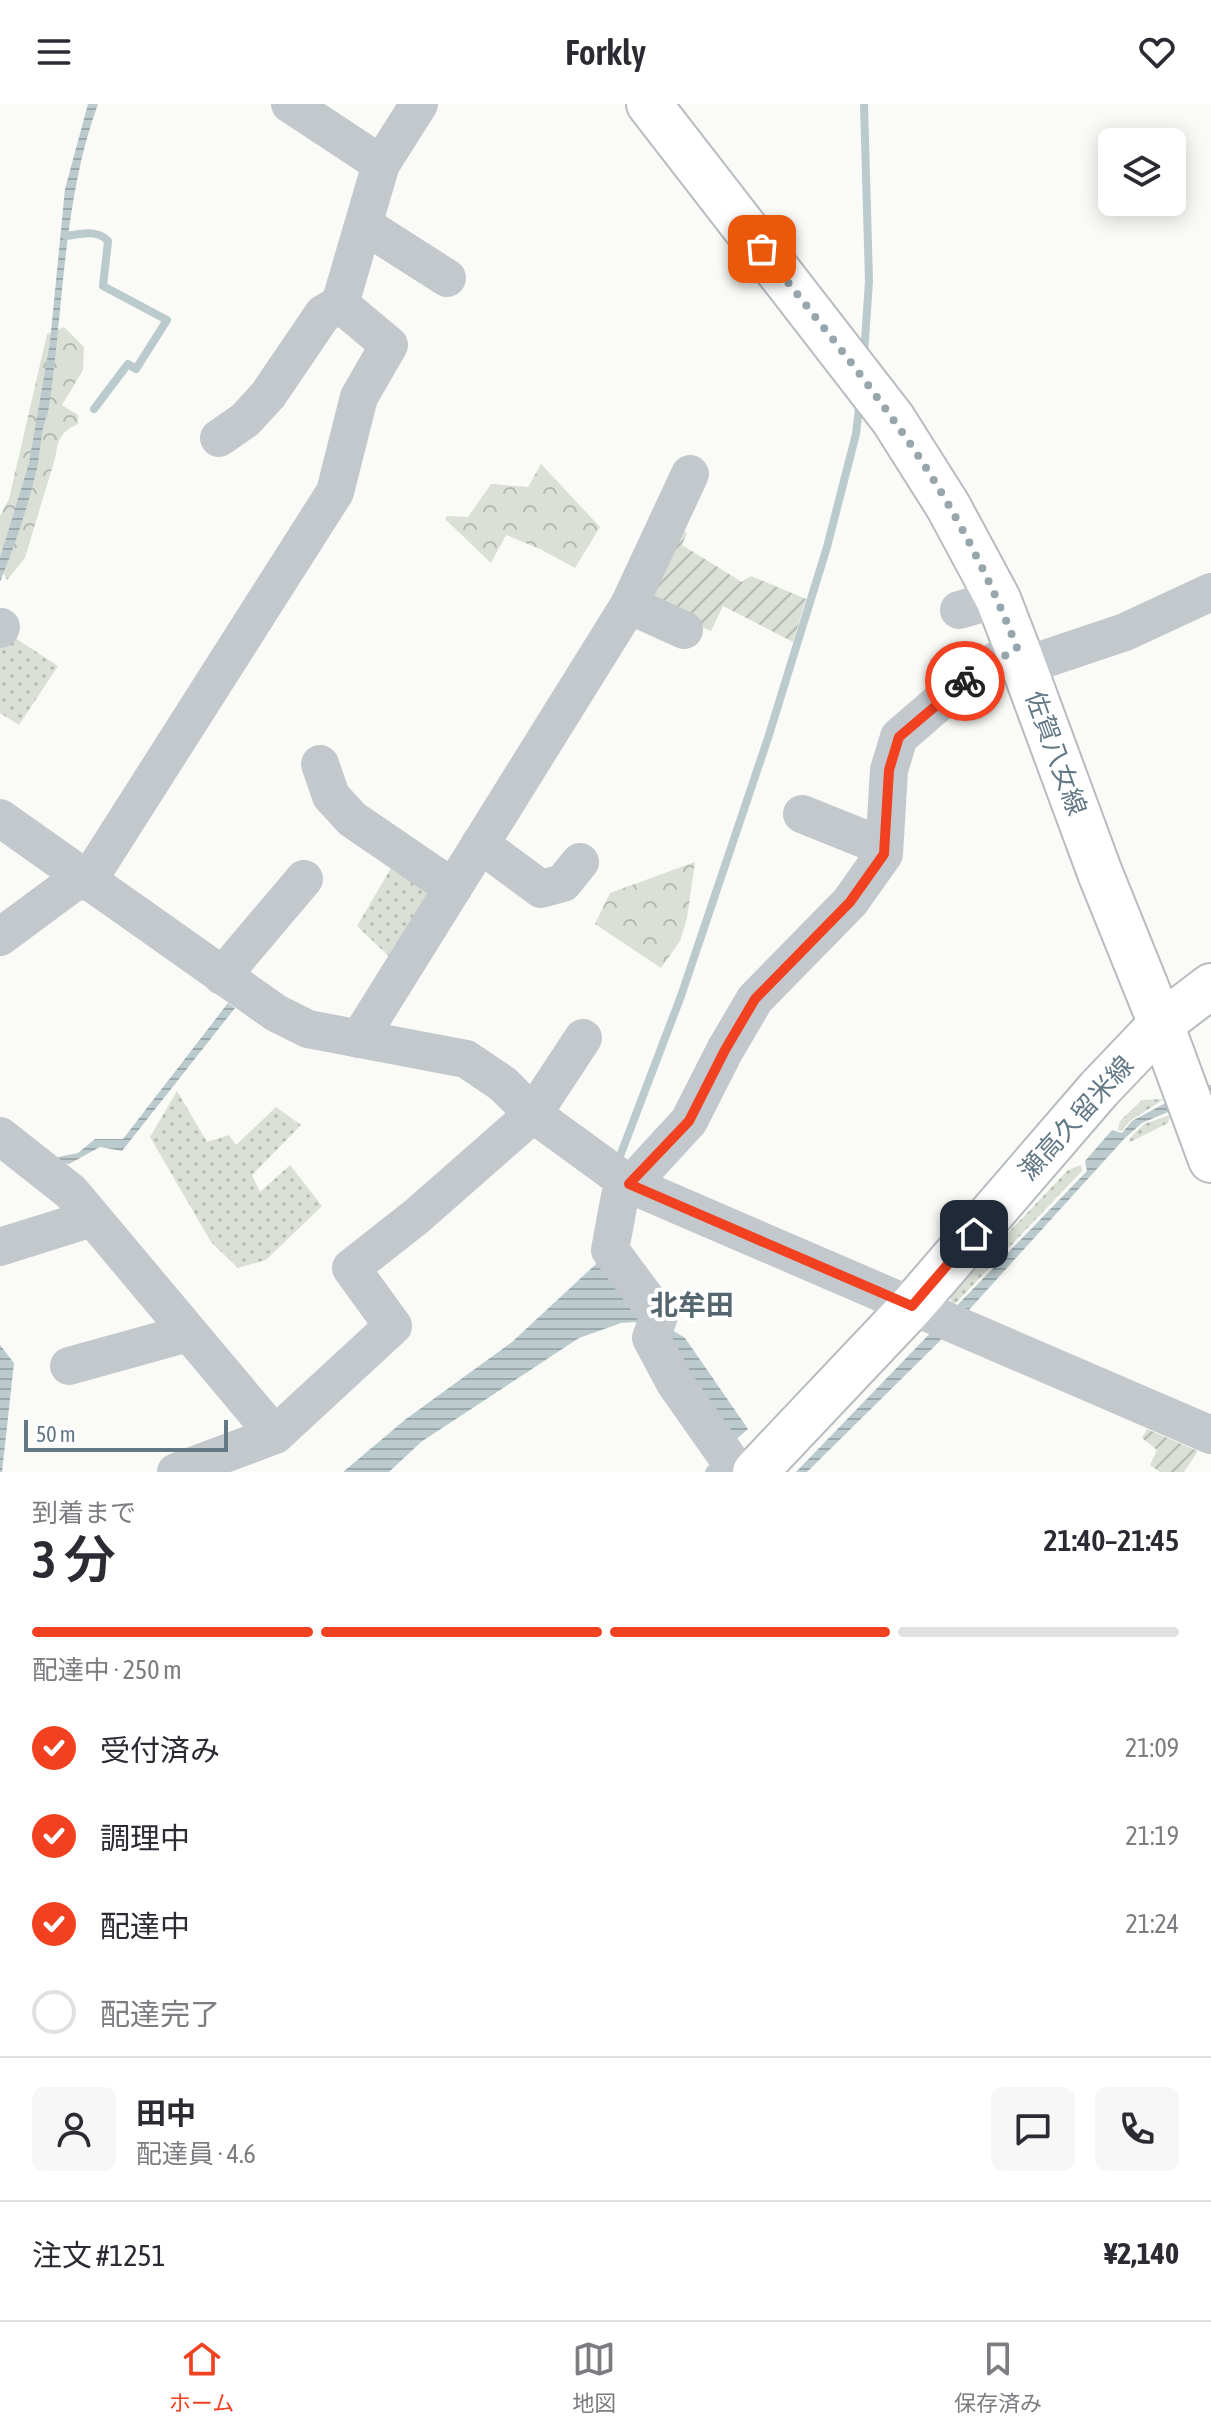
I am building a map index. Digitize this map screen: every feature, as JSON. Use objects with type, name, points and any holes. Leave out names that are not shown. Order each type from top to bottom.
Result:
[{"type":"main road","name":"佐賀八女線","points":[[649,104],[893,419],[948,506],[979,604],[1021,657],[1100,873],[1161,1024],[1195,1075],[1206,1135]]},
{"type":"main road","name":"瀬高久留米線","points":[[744,1468],[912,1306],[1099,1089],[1161,1024],[1211,986]]},
{"type":"street","points":[[290,104],[381,164]]},
{"type":"street","points":[[219,438],[245,420],[268,395],[323,314],[340,304],[381,164],[419,104]]},
{"type":"street","points":[[364,225],[447,278]]},
{"type":"street","points":[[0,937],[84,879],[335,492],[359,397],[389,345],[340,304]]},
{"type":"street","points":[[359,1039],[629,605],[690,474]]},
{"type":"street","points":[[744,1468],[675,1383],[651,1338],[659,1316],[610,1250],[620,1196],[689,1121],[755,999],[850,902],[884,854],[889,770],[899,737],[965,680],[1021,657],[1125,632],[1211,592]]},
{"type":"street","points":[[629,605],[684,630]]},
{"type":"street","points":[[320,764],[331,796],[352,819],[453,888]]},
{"type":"street","points":[[802,814],[884,847]]},
{"type":"street","points":[[0,818],[276,1013],[308,1029],[466,1059],[503,1084],[533,1114],[629,1184],[1211,1435]]},
{"type":"street","points":[[480,844],[541,889],[563,883],[580,862]]},
{"type":"street","points":[[222,976],[304,879]]},
{"type":"street","points":[[176,1472],[275,1435],[393,1326],[351,1268],[417,1216],[533,1114],[583,1038]]},
{"type":"street","points":[[0,1136],[71,1192],[275,1435]]},
{"type":"street","points":[[0,1247],[92,1218]]},
{"type":"street","points":[[69,1366],[188,1333]]},
{"type":"green space","points":[[64,327],[84,347],[83,370],[62,405],[78,415],[78,424],[68,429],[60,440],[25,558],[7,580],[0,566],[0,516],[9,499],[47,334]]},
{"type":"green space","points":[[541,464],[600,527],[575,568],[506,535],[491,563],[445,519],[447,516],[468,517],[491,484],[528,487]]},
{"type":"green space","points":[[678,527],[687,533],[682,545],[742,582],[751,576],[806,599],[793,642],[723,606],[711,631],[643,600]]},
{"type":"green space","points":[[9,634],[58,666],[19,725],[0,713],[0,649]]},
{"type":"green space","points":[[695,862],[687,918],[680,941],[661,968],[595,924],[610,893]]},
{"type":"green space","points":[[394,863],[438,888],[397,964],[357,926]]},
{"type":"green space","points":[[177,1091],[207,1142],[229,1135],[236,1145],[276,1107],[301,1125],[252,1175],[260,1192],[290,1165],[322,1206],[266,1260],[238,1268],[211,1242],[150,1137]]},
{"type":"green space","points":[[1164,1099],[1130,1121],[1122,1131],[1118,1130],[1120,1121],[1142,1100]]},
{"type":"green space","points":[[1170,1115],[1168,1123],[1130,1142],[1129,1139],[1144,1124]]},
{"type":"green space","points":[[1081,1165],[1082,1171],[950,1309],[951,1293],[1068,1170]]},
{"type":"green space","points":[[1147,1429],[1198,1451],[1184,1472],[1160,1472],[1150,1465],[1157,1450],[1142,1438]]},
{"type":"shaded area","points":[[88,104],[98,104],[77,179],[48,413],[30,497],[0,582],[0,558],[29,463],[50,342],[65,189]]},
{"type":"shaded area","points":[[228,1003],[235,1008],[122,1151],[100,1147],[69,1164],[59,1163],[54,1158],[78,1153],[95,1139],[123,1139]]},
{"type":"shaded area","points":[[1199,1085],[1211,1085],[1211,1098],[1204,1097],[1142,1123],[1124,1139],[948,1333],[807,1472],[796,1472],[1087,1171],[1085,1161],[1112,1130],[1122,1133],[1132,1121]]},
{"type":"shaded area","points":[[596,1258],[642,1311],[685,1338],[748,1429],[733,1442],[650,1331],[635,1322],[621,1323],[579,1338],[421,1442],[389,1472],[343,1472],[406,1419],[512,1342],[596,1264]]},
{"type":"shaded area","points":[[0,1345],[14,1363],[2,1472],[0,1472]]},
{"type":"waterway","points":[[864,104],[869,281],[864,355]]},
{"type":"waterway","points":[[66,236],[88,233],[104,237],[108,241],[103,286],[167,320],[136,369],[128,364],[94,409]]},
{"type":"waterway","points":[[617,1164],[681,996],[768,738],[827,547],[856,434],[860,400]]},
{"type":"way so far","points":[[762,249],[893,419],[948,506],[998,599],[1017,648],[965,681]]},
{"type":"district","name":"北牟田","points":[[692,1305]]},
{"type":"route","points":[[965,681],[899,737],[889,770],[884,854],[850,902],[755,999],[689,1121],[629,1184],[912,1306],[974,1234]]}]
